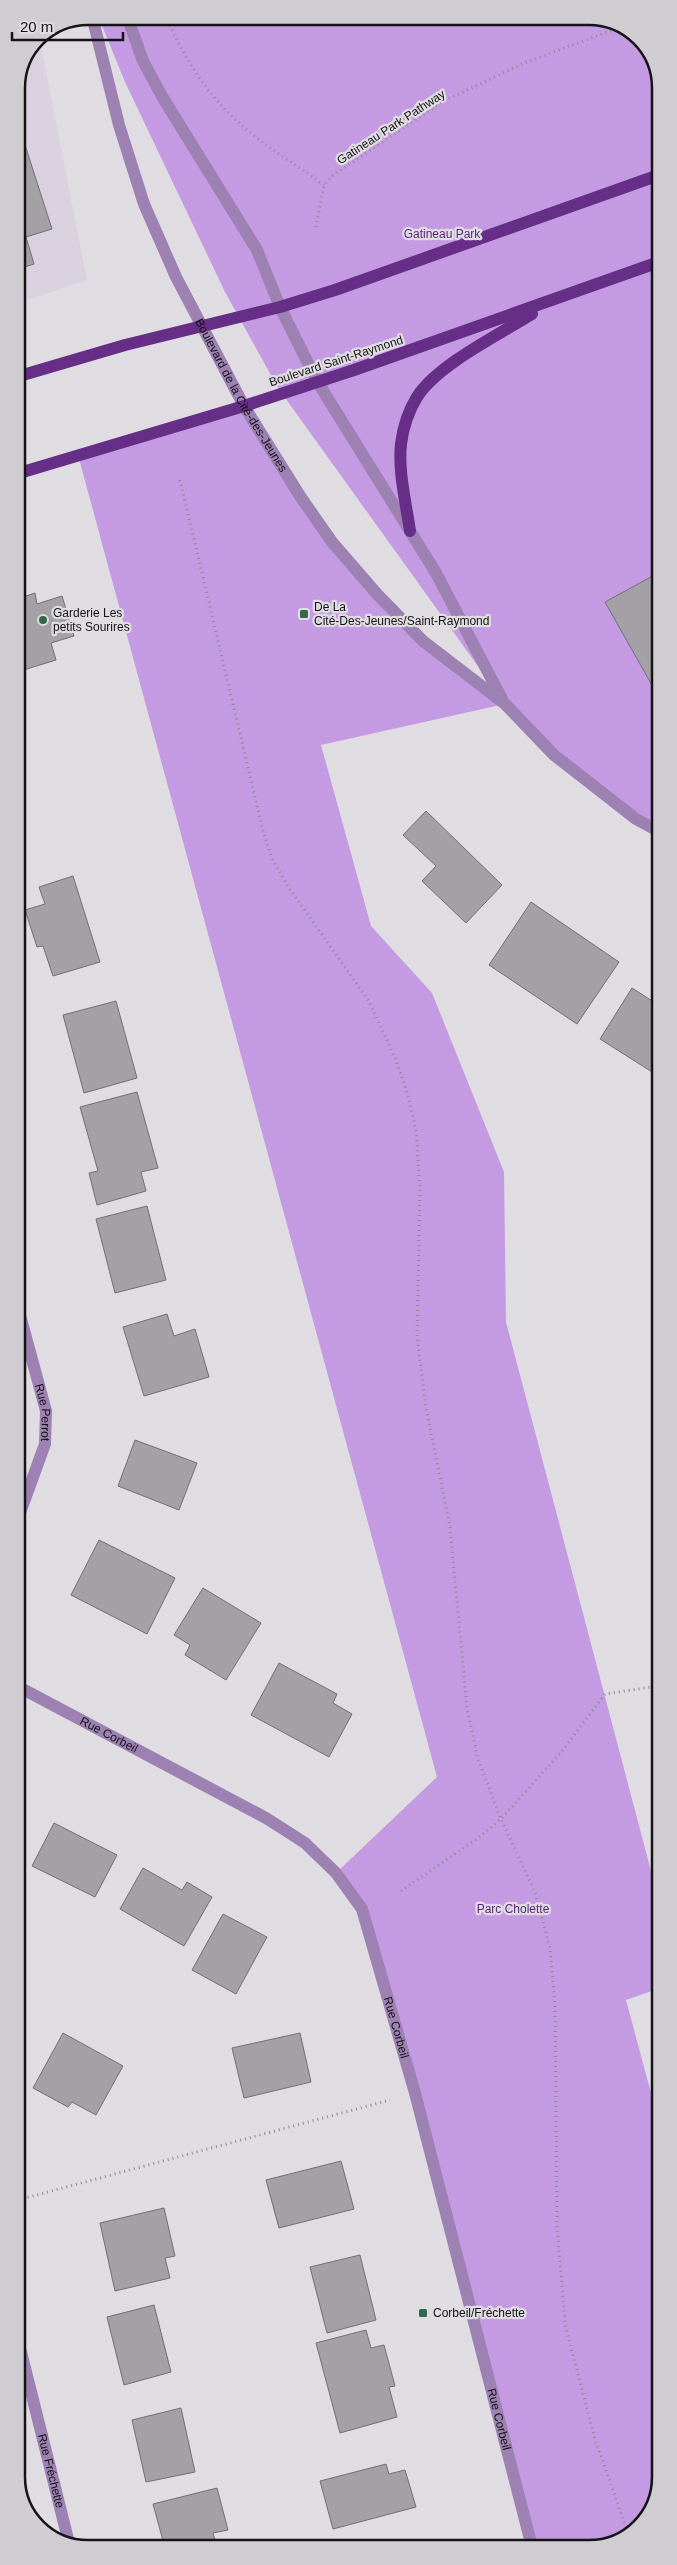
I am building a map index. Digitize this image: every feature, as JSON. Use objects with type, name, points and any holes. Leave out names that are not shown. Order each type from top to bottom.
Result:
[{"type":"main road","points":[[25,374],[125,345],[280,307],[335,290],[652,177]]},
{"type":"main road","name":"Boulevard Saint-Raymond","points":[[25,471],[244,406],[553,301],[652,265]]},
{"type":"main road","points":[[410,531],[402,469],[401,444],[406,420],[418,396],[438,375],[461,358],[553,301]]},
{"type":"street","name":"Boulevard de la Cité-des-Jeunes","points":[[94,25],[119,125],[144,204],[201,326],[244,406],[332,542],[377,594],[424,641],[505,704],[554,755],[636,819],[652,828]]},
{"type":"street","name":"Boulevard de la Cité-des-Jeunes","points":[[130,25],[143,61],[163,98],[257,250],[280,307],[317,381],[436,573],[505,704]]},
{"type":"street","name":"Rue Perrot","points":[[25,1334],[46,1411],[45,1444],[25,1499]]},
{"type":"street","name":"Rue Corbeil","points":[[25,1690],[266,1818],[305,1843],[336,1873],[362,1909],[415,2094],[530,2540]]},
{"type":"street","name":"Rue Fréchette","points":[[25,2367],[68,2537]]},
{"type":"path","points":[[171,25],[192,64],[216,100],[237,122],[324,185],[316,227]]},
{"type":"path","name":"Gatineau Park Pathway","points":[[324,185],[332,176],[442,102],[524,63],[613,30]]},
{"type":"path","points":[[180,480],[263,831],[273,861],[288,888],[369,1001],[396,1060],[408,1095],[416,1131],[420,1189],[417,1336],[426,1408],[450,1527],[467,1708],[478,1760],[501,1819],[535,1892],[550,1948],[555,2006],[557,2225],[566,2324],[594,2436],[626,2528]]},
{"type":"path","points":[[401,1891],[478,1838],[501,1819],[562,1751],[605,1694],[651,1687]]},
{"type":"path","points":[[25,2198],[415,2094]]},
{"type":"shaded area","points":[[41,46],[87,280],[25,301],[25,88],[26,75],[30,64]]},
{"type":"green space","name":"Gatineau Park","points":[[102,25],[593,25],[606,27],[624,36],[644,56],[651,75],[652,88],[652,828],[554,755],[480,669],[278,388],[225,292],[125,82]]},
{"type":"green space","name":"Parc Cholette","points":[[244,406],[300,496],[377,594],[505,704],[321,745],[371,926],[432,993],[504,1172],[506,1322],[652,1875],[652,1991],[626,2000],[652,2097],[652,2477],[649,2497],[644,2509],[636,2519],[621,2532],[602,2539],[530,2540],[368,1929],[336,1873],[437,1777],[78,455]]},
{"type":"building","points":[[25,145],[52,229],[26,237],[34,264],[25,267]]},
{"type":"building","points":[[652,576],[652,685],[605,602]]},
{"type":"building","name":"Garderie Les petits Sourires","points":[[35,593],[37,604],[62,596],[74,636],[51,643],[56,660],[25,670],[25,596]]},
{"type":"building","points":[[426,811],[502,885],[466,923],[422,881],[436,866],[403,835]]},
{"type":"building","points":[[73,876],[100,962],[53,976],[43,946],[37,947],[25,910],[45,904],[39,887]]},
{"type":"building","points":[[531,902],[619,962],[577,1024],[489,965]]},
{"type":"building","points":[[632,988],[652,1001],[652,1072],[600,1039]]},
{"type":"building","points":[[116,1001],[137,1078],[84,1093],[63,1015]]},
{"type":"building","points":[[137,1092],[158,1168],[141,1172],[146,1191],[97,1205],[89,1173],[98,1171],[80,1107]]},
{"type":"building","points":[[147,1206],[166,1280],[115,1293],[96,1219]]},
{"type":"building","points":[[167,1314],[174,1336],[195,1329],[209,1377],[144,1396],[123,1327]]},
{"type":"building","points":[[135,1440],[197,1463],[179,1510],[118,1486]]},
{"type":"building","points":[[99,1540],[175,1578],[147,1634],[71,1595]]},
{"type":"building","points":[[203,1588],[261,1623],[226,1680],[185,1655],[190,1645],[174,1635]]},
{"type":"building","points":[[279,1663],[337,1694],[333,1703],[352,1714],[329,1757],[251,1715]]},
{"type":"building","points":[[54,1823],[117,1855],[95,1897],[32,1866]]},
{"type":"building","points":[[143,1868],[182,1890],[187,1882],[212,1897],[184,1946],[120,1909]]},
{"type":"building","points":[[223,1914],[267,1937],[236,1994],[192,1970]]},
{"type":"building","points":[[63,2033],[123,2066],[96,2115],[72,2102],[68,2107],[33,2088]]},
{"type":"building","points":[[300,2033],[311,2082],[244,2098],[232,2048]]},
{"type":"building","points":[[341,2161],[354,2209],[279,2228],[266,2180]]},
{"type":"building","points":[[164,2208],[175,2256],[165,2258],[170,2278],[115,2291],[100,2223]]},
{"type":"building","points":[[360,2255],[376,2320],[327,2333],[310,2267]]},
{"type":"building","points":[[154,2305],[171,2372],[124,2385],[107,2317]]},
{"type":"building","points":[[366,2330],[371,2348],[384,2345],[395,2386],[389,2387],[397,2417],[340,2433],[316,2343]]},
{"type":"building","points":[[181,2408],[195,2472],[146,2482],[132,2420]]},
{"type":"building","points":[[386,2464],[389,2474],[405,2470],[416,2507],[333,2529],[320,2481]]},
{"type":"building","points":[[217,2488],[228,2530],[213,2533],[215,2540],[163,2540],[153,2504]]},
{"type":"place","name":"De La Cité-Des-Jeunes/Saint-Raymond","points":[[304,614]]},
{"type":"place","name":"Garderie Les petits Sourires","points":[[43,620]]},
{"type":"place","name":"Corbeil/Fréchette","points":[[423,2313]]}]
